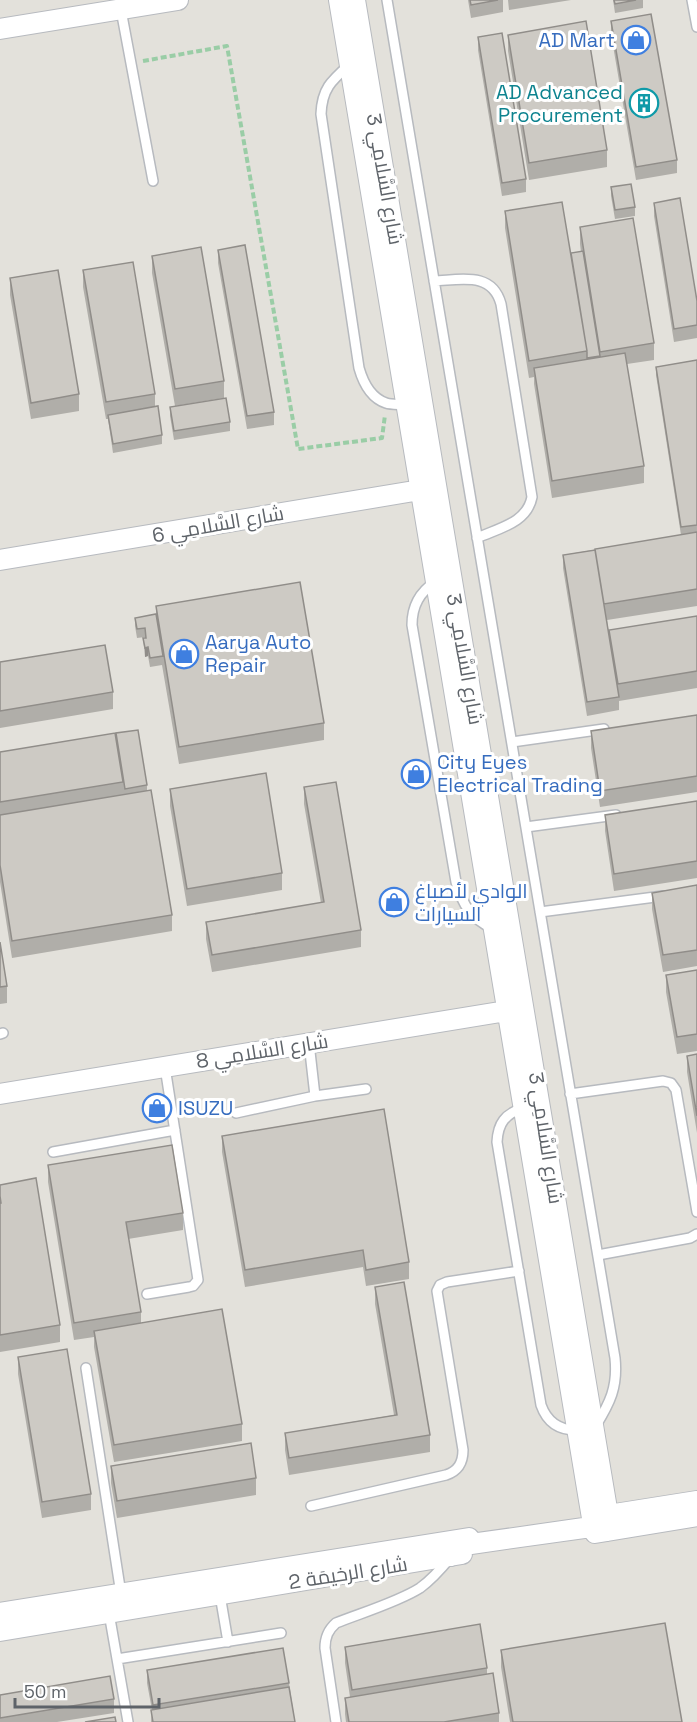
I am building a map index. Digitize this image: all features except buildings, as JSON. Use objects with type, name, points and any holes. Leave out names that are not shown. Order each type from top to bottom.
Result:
[{"type":"street","points":[[0,29],[178,0]]},
{"type":"street","name":"شارع السَّلامِي 3","points":[[339,0],[406,405],[428,488],[435,582],[493,929],[515,1009],[523,1108],[585,1429]]},
{"type":"street","name":"شارع السَّلامِي 3","points":[[355,0],[428,488],[601,1522]]},
{"type":"street","name":"شارع السَّلامِي 6","points":[[0,560],[428,488]]},
{"type":"street","name":"شارع السَّلامِي 8","points":[[0,1094],[515,1009]]},
{"type":"street","name":"شارع الرخيمَة 2","points":[[0,1613],[601,1522],[697,1501]]},
{"type":"street","name":"شارع الرخيمَة 2","points":[[601,1522],[697,1516]]},
{"type":"street","points":[[451,1556],[458,1547],[470,1544],[601,1522]]},
{"type":"street","name":"شارع الرخيمَة 2","points":[[0,1631],[451,1556]]},
{"type":"lane","points":[[387,0],[616,1371],[612,1397],[585,1429],[568,1430],[555,1425],[544,1413],[541,1405],[497,1142],[504,1119],[513,1111],[523,1108]]},
{"type":"lane","points":[[692,0],[697,27]]},
{"type":"lane","points":[[121,9],[153,181]]},
{"type":"lane","points":[[350,65],[328,86],[321,114],[359,368],[362,379],[376,397],[386,403],[406,405]]},
{"type":"lane","points":[[434,280],[476,279],[483,281],[495,290],[501,303],[531,497],[530,506],[520,519],[477,538]]},
{"type":"lane","points":[[435,582],[424,589],[418,597],[412,615],[412,625],[456,882],[465,904],[479,922],[493,929]]},
{"type":"lane","points":[[512,742],[616,728]]},
{"type":"lane","points":[[526,827],[628,813]]},
{"type":"lane","points":[[540,912],[675,895]]},
{"type":"lane","points":[[309,1043],[315,1096]]},
{"type":"lane","points":[[147,1294],[193,1286],[198,1280],[165,1067]]},
{"type":"lane","points":[[570,1094],[663,1081],[671,1083],[676,1090],[697,1212]]},
{"type":"lane","points":[[236,1113],[315,1096],[366,1089]]},
{"type":"lane","points":[[53,1152],[175,1130]]},
{"type":"lane","points":[[598,1255],[690,1238],[697,1234]]},
{"type":"lane","points":[[311,1506],[446,1475],[458,1469],[462,1463],[463,1450],[436,1292],[440,1285],[447,1282],[519,1271]]},
{"type":"lane","points":[[86,1368],[121,1594]]},
{"type":"lane","points":[[336,1722],[325,1648],[325,1640],[331,1627],[420,1588],[451,1556]]},
{"type":"lane","points":[[220,1595],[228,1642]]},
{"type":"lane","points":[[109,1613],[128,1722]]},
{"type":"lane","points":[[117,1659],[281,1633]]},
{"type":"path","points":[[131,63],[227,46],[298,449],[382,438],[386,403]]},
{"type":"shaded area","points":[[0,0],[697,0],[697,1722],[0,1722]]},
{"type":"place","name":"AD Mart","points":[[636,40]]},
{"type":"place","name":"AD Advanced Procurement","points":[[644,103]]},
{"type":"place","name":"Aarya Auto Repair","points":[[184,654]]},
{"type":"place","name":"City Eyes Electrical Trading","points":[[416,774]]},
{"type":"place","name":"الوادي لأصباغ السيارات","points":[[394,902]]},
{"type":"place","name":"ISUZU","points":[[157,1108]]}]
